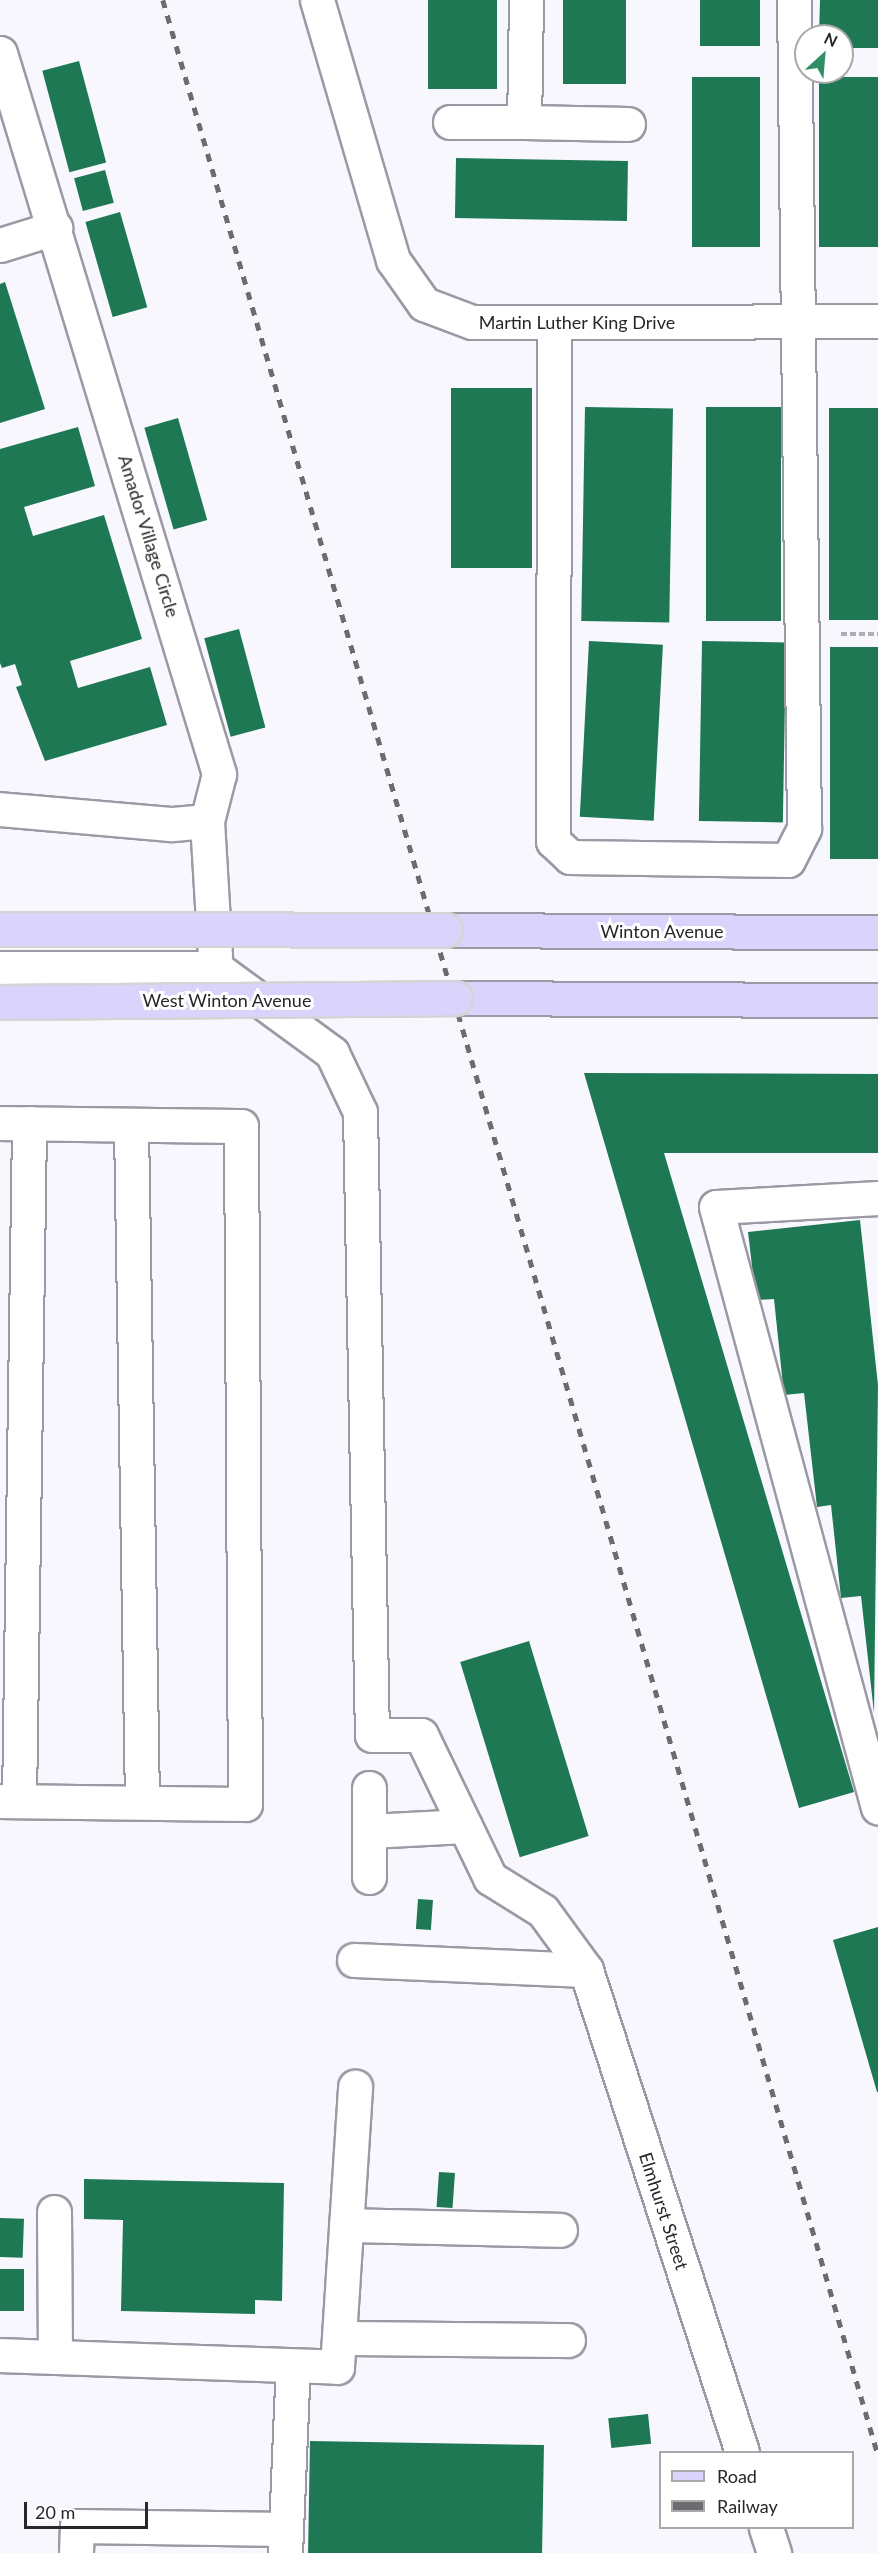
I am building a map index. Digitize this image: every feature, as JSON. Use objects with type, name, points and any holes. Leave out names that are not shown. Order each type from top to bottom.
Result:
[{"type":"main road","name":"Winton Avenue","points":[[0,929],[878,932]]},
{"type":"main road","name":"West Winton Avenue","points":[[0,1002],[454,998],[878,1000]]},
{"type":"street","name":"Martin Luther King Drive","points":[[317,0],[393,260],[424,304],[472,322],[878,321]]},
{"type":"street","points":[[524,122],[526,0]]},
{"type":"street","points":[[554,322],[553,841],[570,857],[788,860],[804,828],[796,321],[794,0]]},
{"type":"street","name":"Amador Village Circle","points":[[0,53],[219,774],[207,821],[216,968]]},
{"type":"street","points":[[450,122],[628,124]]},
{"type":"street","points":[[0,245],[55,228]]},
{"type":"street","points":[[0,809],[170,824],[207,821]]},
{"type":"street","points":[[0,968],[216,968]]},
{"type":"street","name":"Elmhurst Street","points":[[216,968],[332,1053],[360,1112],[372,1735],[421,1735],[490,1878],[543,1911],[586,1970],[742,2451]]},
{"type":"street","points":[[15,1123],[241,1126],[244,1804],[10,1801],[15,1123]]},
{"type":"street","points":[[131,1125],[142,1802]]},
{"type":"street","points":[[878,1198],[716,1207],[878,1809]]},
{"type":"street","points":[[369,1788],[369,1877]]},
{"type":"street","points":[[369,1831],[465,1826]]},
{"type":"street","points":[[354,1960],[586,1970]]},
{"type":"street","points":[[0,2355],[337,2367],[355,2087]]},
{"type":"street","points":[[54,2212],[55,2357]]},
{"type":"street","points":[[346,2224],[561,2230]]},
{"type":"street","points":[[339,2338],[568,2340]]},
{"type":"street","points":[[76,2553],[77,2526],[286,2541],[293,2366]]},
{"type":"street","points":[[766,2529],[774,2553]]},
{"type":"path","points":[[836,634],[878,634]]},
{"type":"building","points":[[428,0],[497,0],[497,89],[428,89]]},
{"type":"building","points":[[563,0],[626,0],[626,84],[563,84]]},
{"type":"building","points":[[700,0],[760,0],[760,46],[700,46]]},
{"type":"building","points":[[820,0],[878,0],[878,48],[854,48],[854,24],[819,24]]},
{"type":"building","points":[[79,61],[106,162],[69,172],[42,71]]},
{"type":"building","points":[[692,77],[760,77],[760,247],[692,247]]},
{"type":"building","points":[[854,77],[878,77],[878,247],[819,247],[819,84],[854,84]]},
{"type":"building","points":[[456,158],[628,161],[627,221],[455,218]]},
{"type":"building","points":[[105,170],[114,203],[83,211],[74,178]]},
{"type":"building","points":[[120,212],[147,307],[113,317],[85,222]]},
{"type":"building","points":[[5,282],[45,409],[0,423],[0,284]]},
{"type":"building","points":[[451,388],[532,388],[532,568],[451,568]]},
{"type":"building","points":[[585,407],[673,409],[669,623],[581,621]]},
{"type":"building","points":[[706,407],[781,407],[781,621],[706,621]]},
{"type":"building","points":[[829,408],[878,408],[878,620],[829,620]]},
{"type":"building","points":[[178,418],[207,520],[174,530],[144,428]]},
{"type":"building","points":[[78,427],[95,486],[24,507],[33,536],[104,515],[142,639],[70,661],[78,688],[150,667],[167,725],[45,761],[16,687],[22,685],[15,664],[2,668],[0,663],[0,449]]},
{"type":"building","points":[[239,629],[265,728],[231,737],[204,638]]},
{"type":"building","points":[[589,641],[663,645],[654,821],[580,817]]},
{"type":"building","points":[[702,641],[786,642],[783,822],[699,821]]},
{"type":"building","points":[[830,647],[878,647],[878,859],[830,859]]},
{"type":"building","points":[[584,1073],[878,1074],[878,1153],[664,1153],[854,1792],[799,1808]]},
{"type":"building","points":[[860,1220],[878,1385],[874,1713],[861,1596],[841,1598],[831,1505],[817,1507],[804,1393],[784,1395],[774,1299],[756,1300],[748,1232]]},
{"type":"building","points":[[529,1641],[589,1836],[520,1857],[460,1662]]},
{"type":"building","points":[[418,1899],[433,1900],[431,1930],[416,1929]]},
{"type":"building","points":[[878,1927],[878,2092],[877,2092],[833,1940]]},
{"type":"building","points":[[439,2172],[455,2173],[453,2208],[437,2207]]},
{"type":"building","points":[[84,2179],[284,2183],[282,2301],[255,2300],[255,2314],[121,2311],[123,2220],[84,2219]]},
{"type":"building","points":[[0,2218],[24,2219],[23,2258],[0,2257]]},
{"type":"building","points":[[0,2269],[24,2269],[24,2311],[0,2311]]},
{"type":"building","points":[[648,2414],[651,2444],[611,2448],[608,2418]]},
{"type":"building","points":[[310,2441],[544,2445],[542,2553],[308,2553]]},
{"type":"railway","points":[[163,0],[878,2454]]}]
